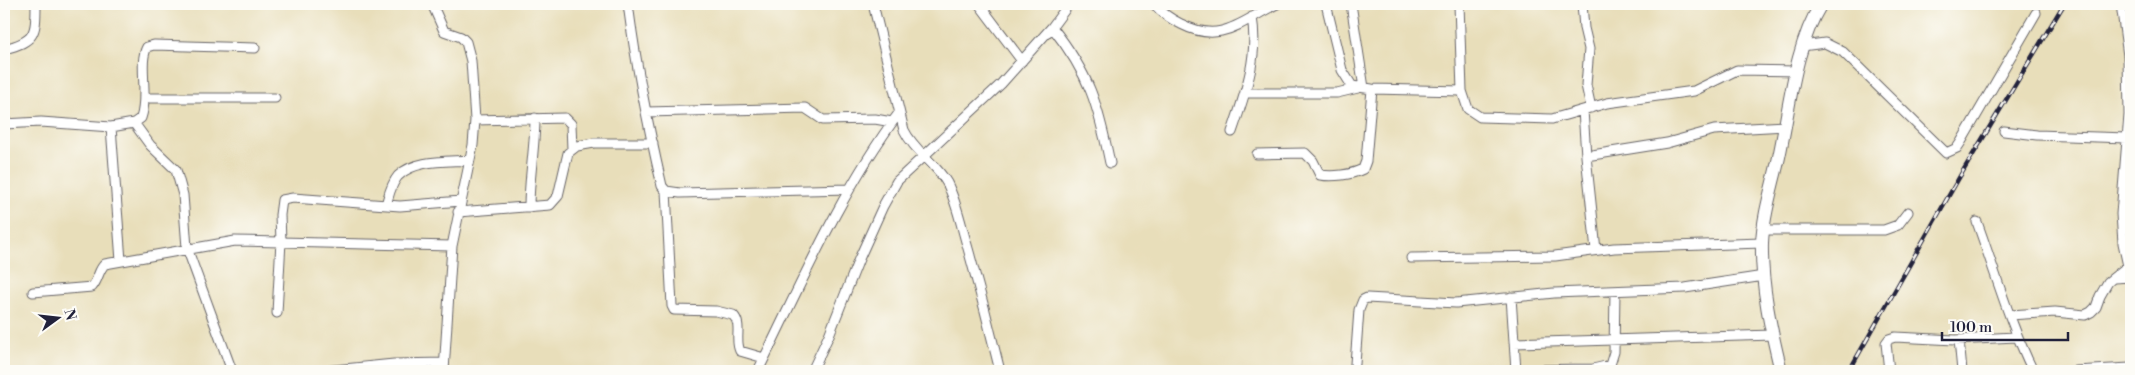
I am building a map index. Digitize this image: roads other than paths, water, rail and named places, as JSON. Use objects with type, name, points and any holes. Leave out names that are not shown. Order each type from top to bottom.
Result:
[{"type":"main road","points":[[1781,371],[1764,276],[1763,237],[1802,46],[1812,18],[1821,4]]},
{"type":"street","points":[[4,49],[28,42],[34,35],[36,4]]},
{"type":"street","points":[[324,371],[394,364],[444,367],[452,246],[470,160],[475,120],[471,61],[466,42],[461,37],[444,31],[432,4]]},
{"type":"street","points":[[628,4],[646,112],[662,186],[666,191],[672,306],[674,310],[716,311],[733,315],[738,324],[737,345],[740,352],[764,358]]},
{"type":"street","points":[[873,4],[890,66],[899,112],[910,143],[946,181],[956,206],[990,324],[1000,371]]},
{"type":"street","points":[[978,4],[1022,60]]},
{"type":"street","points":[[812,371],[886,199],[897,181],[923,155],[997,89],[1052,27],[1069,4]]},
{"type":"street","points":[[1154,4],[1168,17],[1192,30],[1207,34],[1225,31],[1277,4]]},
{"type":"street","points":[[1326,4],[1342,70],[1352,86],[1462,91]]},
{"type":"street","points":[[1257,154],[1305,153],[1313,161],[1320,174],[1325,176],[1340,175],[1363,169],[1366,161],[1365,88],[1351,4]]},
{"type":"street","points":[[1459,4],[1462,91],[1468,109],[1474,114],[1487,118],[1546,120],[1618,101],[1694,91],[1710,85],[1729,72],[1738,70],[1796,71]]},
{"type":"street","points":[[1582,4],[1584,28],[1589,49],[1586,85],[1586,156],[1596,250]]},
{"type":"street","points":[[1812,4],[1812,18]]},
{"type":"street","points":[[2010,315],[2055,312],[2085,315],[2096,307],[2103,289],[2111,278],[2124,271],[2128,266],[2121,226],[2129,115],[2128,56],[2121,4]]},
{"type":"street","points":[[1802,46],[1824,43],[1843,52],[1946,153],[1957,148],[1961,142],[2036,13]]},
{"type":"street","points":[[1232,132],[1246,93],[1255,45],[1252,17]]},
{"type":"street","points":[[1052,27],[1078,64],[1092,91],[1099,112],[1110,164]]},
{"type":"street","points":[[4,124],[41,122],[111,127],[134,123],[141,118],[146,98],[144,58],[147,47],[154,45],[254,48]]},
{"type":"street","points":[[1246,93],[1337,93],[1365,88]]},
{"type":"street","points":[[146,98],[275,98]]},
{"type":"street","points":[[646,112],[804,108],[823,120],[875,119],[892,122]]},
{"type":"street","points":[[758,371],[849,189],[899,112]]},
{"type":"street","points":[[475,120],[560,117],[569,120],[572,132],[572,149]]},
{"type":"street","points":[[529,207],[530,171],[535,149],[535,118]]},
{"type":"street","points":[[134,123],[150,145],[176,170],[183,194],[187,248],[232,371]]},
{"type":"street","points":[[1586,156],[1667,143],[1714,130],[1786,126]]},
{"type":"street","points":[[111,127],[122,261]]},
{"type":"street","points":[[2004,131],[2037,135],[2127,138]]},
{"type":"street","points":[[458,212],[545,206],[555,202],[568,154],[577,146],[594,143],[653,143]]},
{"type":"street","points":[[386,205],[398,176],[411,168],[430,163],[470,160]]},
{"type":"street","points":[[666,191],[680,193],[849,189]]},
{"type":"street","points":[[277,313],[282,200],[287,198],[400,206],[461,201]]},
{"type":"street","points":[[1412,258],[1555,256],[1596,250],[1884,230],[1898,225],[1908,212]]},
{"type":"street","points":[[1977,222],[2016,337],[2033,371]]},
{"type":"street","points":[[33,292],[92,287],[98,281],[100,268],[105,264],[234,240],[452,246]]},
{"type":"street","points":[[1355,364],[1359,310],[1363,300],[1367,298],[1440,303],[1511,297],[1685,288],[1764,276]]},
{"type":"street","points":[[2111,278],[2131,277]]},
{"type":"street","points":[[1511,297],[1516,371],[1606,367],[1613,360],[1615,291]]},
{"type":"street","points":[[1514,343],[1773,334]]},
{"type":"street","points":[[1889,371],[1886,343],[1889,339],[1895,337],[1959,340],[2016,337]]},
{"type":"street","points":[[1959,340],[1962,371]]},
{"type":"street","points":[[2075,371],[2130,368]]},
{"type":"railway","points":[[1849,371],[1960,176],[2064,4]]}]
